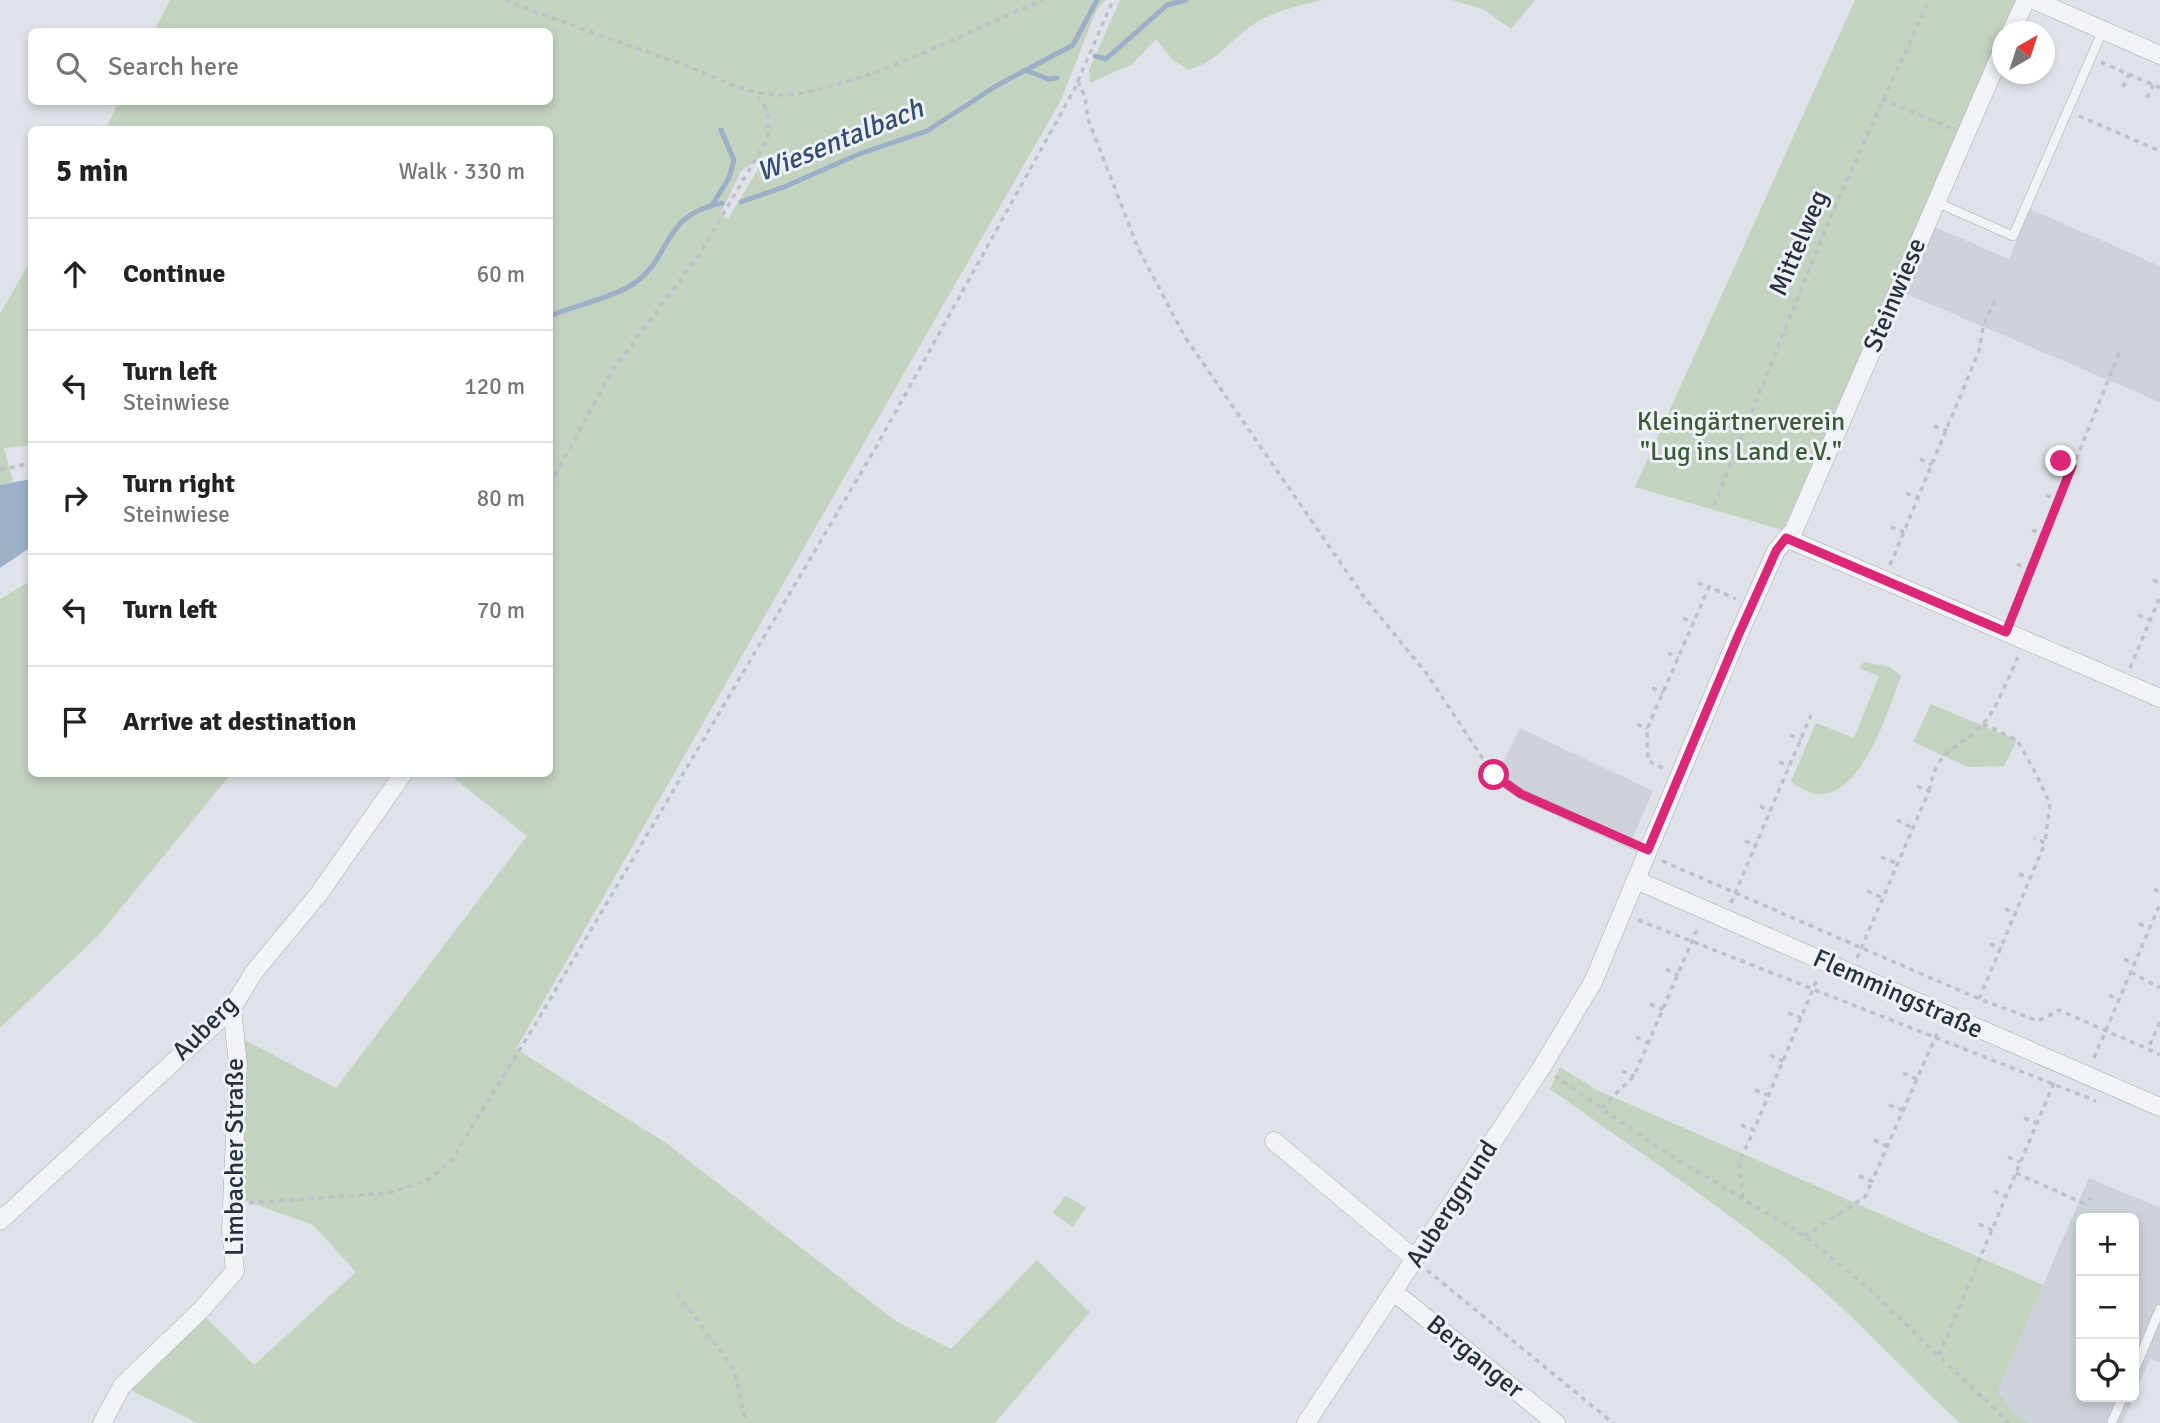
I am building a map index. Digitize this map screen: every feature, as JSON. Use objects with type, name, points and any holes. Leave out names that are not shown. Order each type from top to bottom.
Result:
[{"type":"street","points":[[2016,21],[2026,0]]},
{"type":"street","points":[[2034,0],[2160,55]]},
{"type":"street","name":"Steinwiese","points":[[1592,982],[1636,880],[1652,855],[1678,776],[1751,606],[1776,551],[1794,530],[1992,75]]},
{"type":"street","points":[[1786,538],[2160,698]]},
{"type":"street","name":"Auberg","points":[[0,1221],[232,1008],[254,972],[318,895],[402,777]]},
{"type":"street","name":"Flemmingstraße","points":[[1636,880],[2160,1107]]},
{"type":"street","name":"Auberggrund","points":[[1306,1423],[1542,1067],[1592,982]]},
{"type":"street","name":"Limbacher Straße","points":[[102,1423],[122,1386],[202,1309],[235,1271],[232,1204],[237,1064],[232,1008]]},
{"type":"street","points":[[1274,1141],[1415,1259]]},
{"type":"street","name":"Berganger","points":[[1394,1292],[1556,1423]]},
{"type":"lane","points":[[1936,202],[2014,236],[2103,30]]},
{"type":"lane","points":[[1494,775],[1521,794],[1652,855]]},
{"type":"lane","points":[[2139,1359],[2160,1309]]},
{"type":"lane","points":[[2112,1421],[2121,1402]]},
{"type":"path","points":[[505,0],[685,65],[713,80],[754,92],[794,94],[862,76],[1043,0]]},
{"type":"path","points":[[232,1204],[390,1193],[428,1180],[451,1161],[541,1016],[875,449],[1078,81],[1113,0]]},
{"type":"path","name":"Mittelweg","points":[[1714,505],[1785,324],[1882,99],[1928,0]]},
{"type":"path","points":[[2091,57],[2160,88]]},
{"type":"path","points":[[2123,87],[2129,74]]},
{"type":"path","points":[[2144,81],[2147,74]]},
{"type":"path","points":[[1078,81],[1085,97],[1088,119],[1138,248],[1185,337],[1364,597],[1427,674],[1494,775]]},
{"type":"path","points":[[2147,98],[2153,85]]},
{"type":"path","points":[[553,479],[612,371],[699,255],[768,138],[768,111],[754,92]]},
{"type":"path","points":[[1882,99],[1965,134]]},
{"type":"path","points":[[2068,111],[2160,151]]},
{"type":"path","points":[[1884,579],[1979,351],[1983,327],[1996,298]]},
{"type":"path","points":[[2006,632],[2057,500],[2120,351]]},
{"type":"path","points":[[1934,426],[1947,431]]},
{"type":"path","points":[[1920,460],[1932,465]]},
{"type":"path","points":[[2061,461],[2072,466]]},
{"type":"path","points":[[0,470],[28,464]]},
{"type":"path","points":[[1906,493],[1918,499]]},
{"type":"path","points":[[2046,495],[2057,500]]},
{"type":"path","points":[[1891,527],[1904,532]]},
{"type":"path","points":[[2032,530],[2043,535]]},
{"type":"path","points":[[2017,564],[2029,570]]},
{"type":"path","points":[[2153,580],[2160,583]]},
{"type":"path","points":[[1698,583],[1751,606]]},
{"type":"path","points":[[1678,776],[1648,761],[1647,729],[1709,587]]},
{"type":"path","points":[[2124,682],[2160,597]]},
{"type":"path","points":[[2138,615],[2151,620]]},
{"type":"path","points":[[1683,618],[1693,623]]},
{"type":"path","points":[[1668,653],[1678,658]]},
{"type":"path","points":[[1851,973],[1929,791],[1939,760],[1948,749],[1983,724],[2012,670]]},
{"type":"path","points":[[1652,688],[1663,693]]},
{"type":"path","points":[[1724,918],[1811,715]]},
{"type":"path","points":[[1637,724],[1647,729]]},
{"type":"path","points":[[1979,999],[2045,842],[2050,803],[2017,740],[1983,724]]},
{"type":"path","points":[[1790,735],[1801,740]]},
{"type":"path","points":[[1779,762],[1789,766]]},
{"type":"path","points":[[1912,784],[1929,791]]},
{"type":"path","points":[[1760,806],[1770,810]]},
{"type":"path","points":[[1897,821],[1913,828]]},
{"type":"path","points":[[2034,838],[2045,842]]},
{"type":"path","points":[[1745,841],[1756,845]]},
{"type":"path","points":[[1652,855],[1979,999],[2038,1021],[2059,1010],[2107,1029],[2160,1055]]},
{"type":"path","points":[[1881,856],[1898,863]]},
{"type":"path","points":[[2019,874],[2030,878]]},
{"type":"path","points":[[2154,889],[2160,892]]},
{"type":"path","points":[[1867,891],[1883,898]]},
{"type":"path","points":[[2086,1076],[2160,904]]},
{"type":"path","points":[[2005,909],[2015,913]]},
{"type":"path","points":[[1601,1108],[1634,1076],[1706,910]]},
{"type":"path","points":[[1623,914],[2100,1103]]},
{"type":"path","points":[[2139,924],[2150,929]]},
{"type":"path","points":[[1990,944],[2001,948]]},
{"type":"path","points":[[2124,959],[2134,964]]},
{"type":"path","points":[[1743,1199],[1739,1162],[1825,962]]},
{"type":"path","points":[[1666,969],[1678,975]]},
{"type":"path","points":[[2131,972],[2160,988]]},
{"type":"path","points":[[2109,995],[2119,1000]]},
{"type":"path","points":[[1650,1004],[1663,1010]]},
{"type":"path","points":[[1788,1013],[1801,1018]]},
{"type":"path","points":[[1805,1237],[1865,1197],[1945,1014]]},
{"type":"path","points":[[2148,1049],[2160,1022]]},
{"type":"path","points":[[1636,1038],[1648,1043]]},
{"type":"path","points":[[1770,1055],[1783,1060]]},
{"type":"path","points":[[1939,1355],[2062,1065]]},
{"type":"path","points":[[1542,1067],[1601,1108],[1805,1237],[1869,1289],[2009,1423]]},
{"type":"path","points":[[1622,1071],[1634,1076]]},
{"type":"path","points":[[1903,1073],[1917,1079]]},
{"type":"path","points":[[1755,1090],[1768,1095]]},
{"type":"path","points":[[1889,1105],[1903,1110]]},
{"type":"path","points":[[2024,1118],[2037,1123]]},
{"type":"path","points":[[1741,1125],[1754,1130]]},
{"type":"path","points":[[1874,1140],[1887,1146]]},
{"type":"path","points":[[2008,1157],[2020,1162]]},
{"type":"path","points":[[2016,1173],[2083,1203],[2091,1198]]},
{"type":"path","points":[[1859,1176],[1872,1181]]},
{"type":"path","points":[[1994,1191],[2006,1196]]},
{"type":"path","points":[[1979,1224],[1992,1230]]},
{"type":"path","points":[[1415,1259],[1613,1423]]},
{"type":"path","points":[[677,1293],[734,1369],[746,1423]]},
{"type":"shaded area","points":[[2030,209],[2160,266],[2160,402],[1904,293],[1932,226],[2009,259]]},
{"type":"shaded area","points":[[1520,728],[1653,791],[1631,841],[1514,785],[1494,771],[1504,760]]},
{"type":"shaded area","points":[[2089,1178],[2160,1208],[2160,1362],[2150,1359],[2139,1384],[2139,1213],[2076,1213],[2076,1402],[2132,1402],[2122,1423],[2029,1423],[2011,1410],[1998,1390]]},
{"type":"green space","points":[[170,0],[1106,0],[1097,9],[1061,100],[516,1049],[666,1143],[897,1322],[951,1349],[1037,1260],[1090,1312],[995,1423],[198,1423],[128,1389],[203,1315],[254,1365],[356,1272],[313,1225],[238,1198],[241,1038],[336,1088],[527,836],[453,777],[553,777],[553,126],[107,126],[118,105],[553,105],[553,28],[156,28]],"holes":[[[767,154],[728,219],[720,215],[741,171]]]},
{"type":"green space","points":[[1120,0],[1323,0],[1268,16],[1242,33],[1216,56],[1189,70],[1172,59],[1156,39],[1132,64],[1090,83],[1089,70]]},
{"type":"green space","points":[[1452,0],[1535,0],[1511,29],[1483,9]]},
{"type":"green space","name":"Kleingärtnerverein \"Lug ins Land e.V.\"","points":[[1855,0],[2017,0],[2008,21],[1992,21],[1992,57],[1783,530],[1635,487]]},
{"type":"green space","points":[[28,265],[28,445],[4,448],[13,482],[0,485],[0,314]]},
{"type":"green space","points":[[28,583],[28,777],[229,777],[98,936],[0,1028],[0,599]]},
{"type":"green space","points":[[1864,662],[1890,667],[1901,676],[1881,730],[1860,768],[1847,782],[1832,792],[1810,792],[1791,782],[1816,723],[1854,738],[1879,676],[1859,668]]},
{"type":"green space","points":[[1931,704],[2017,740],[2004,766],[1968,767],[1913,742]]},
{"type":"green space","points":[[1560,1067],[1597,1090],[2043,1285],[1998,1390],[2011,1410],[2029,1423],[1960,1423],[1851,1317],[1782,1256],[1550,1089]]},
{"type":"green space","points":[[1066,1195],[1086,1208],[1073,1227],[1053,1213]]},
{"type":"water","points":[[28,480],[28,549],[0,568],[0,485]]},
{"type":"waterway","name":"Wiesentalbach","points":[[741,202],[784,187],[859,154],[927,131],[996,86],[1073,45],[1097,0]]},
{"type":"waterway","name":"Wiesentalbach","points":[[1095,56],[1106,59],[1167,5],[1186,0]]},
{"type":"waterway","points":[[1025,70],[1048,79],[1057,78]]},
{"type":"waterway","points":[[712,205],[729,178],[734,160],[721,130]]},
{"type":"waterway","name":"Wiesentalbach","points":[[553,315],[630,286],[654,263],[677,227],[687,217],[722,203]]},
{"type":"route","points":[[1494,775],[1521,794],[1648,850],[1738,636],[1776,551],[1786,538],[2006,632],[2072,466],[2061,461]]}]
